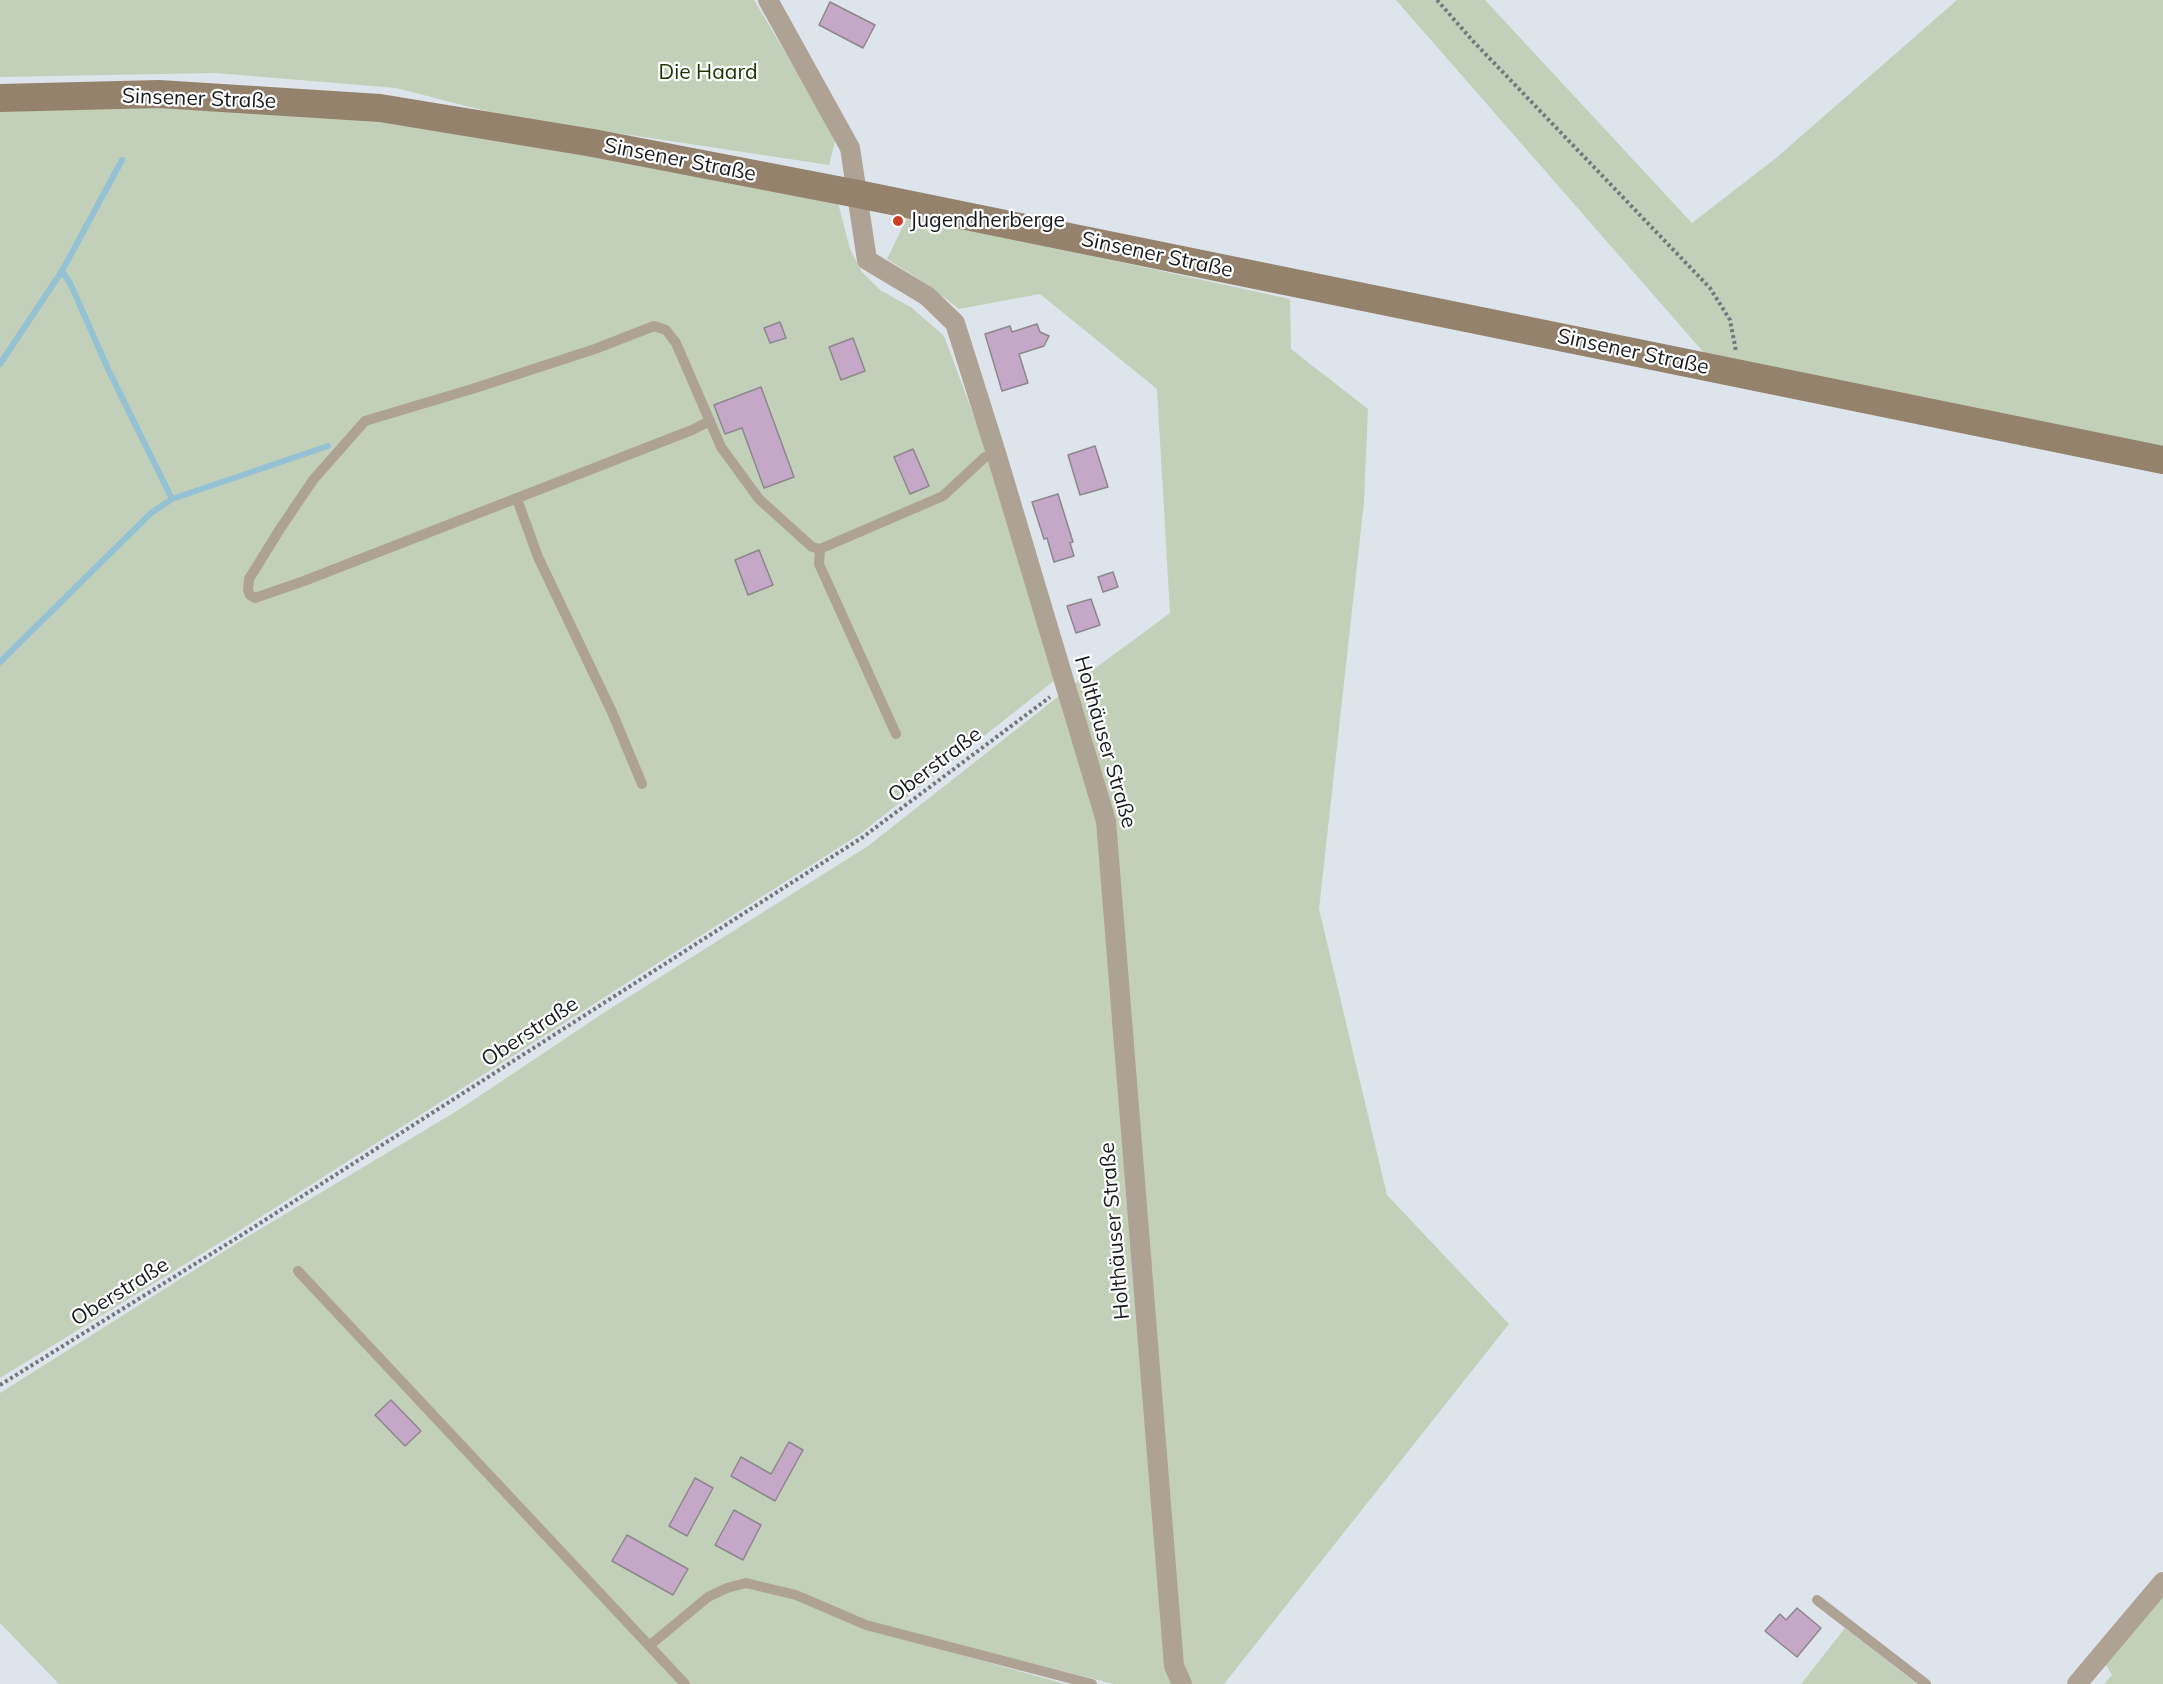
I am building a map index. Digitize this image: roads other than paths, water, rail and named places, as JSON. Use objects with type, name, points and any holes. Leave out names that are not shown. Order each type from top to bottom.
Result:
[{"type":"main road","name":"Sinsener Straße","points":[[0,98],[159,94],[380,108],[593,143],[858,194],[2163,460]]},
{"type":"street","name":"Holthäuser Straße","points":[[768,0],[850,148],[867,261],[927,296],[955,323],[1106,821],[1174,1666],[1182,1684]]},
{"type":"street","points":[[2077,1684],[2163,1582]]},
{"type":"lane","points":[[710,421],[517,499],[255,598],[248,590],[249,579],[313,480],[365,422],[595,349],[654,326],[666,330],[676,343],[710,421],[721,447],[759,499],[812,547],[820,549],[943,496],[985,457],[996,453]]},
{"type":"lane","points":[[517,499],[538,557],[612,712],[642,784]]},
{"type":"lane","points":[[820,549],[819,564],[896,734]]},
{"type":"lane","points":[[298,1271],[685,1684]]},
{"type":"lane","points":[[650,1646],[708,1597],[727,1588],[746,1583],[796,1595],[866,1626],[1092,1684]]},
{"type":"lane","points":[[1816,1600],[1926,1684]]},
{"type":"waterway","points":[[0,364],[62,271],[122,160]]},
{"type":"waterway","points":[[62,271],[70,283],[108,369],[172,499]]},
{"type":"waterway","points":[[0,662],[151,513],[172,499],[328,446]]},
{"type":"place","name":"Jugendherberge","points":[[898,221]]},
{"type":"park label","name":"Die Haard","points":[[708,73]]}]
